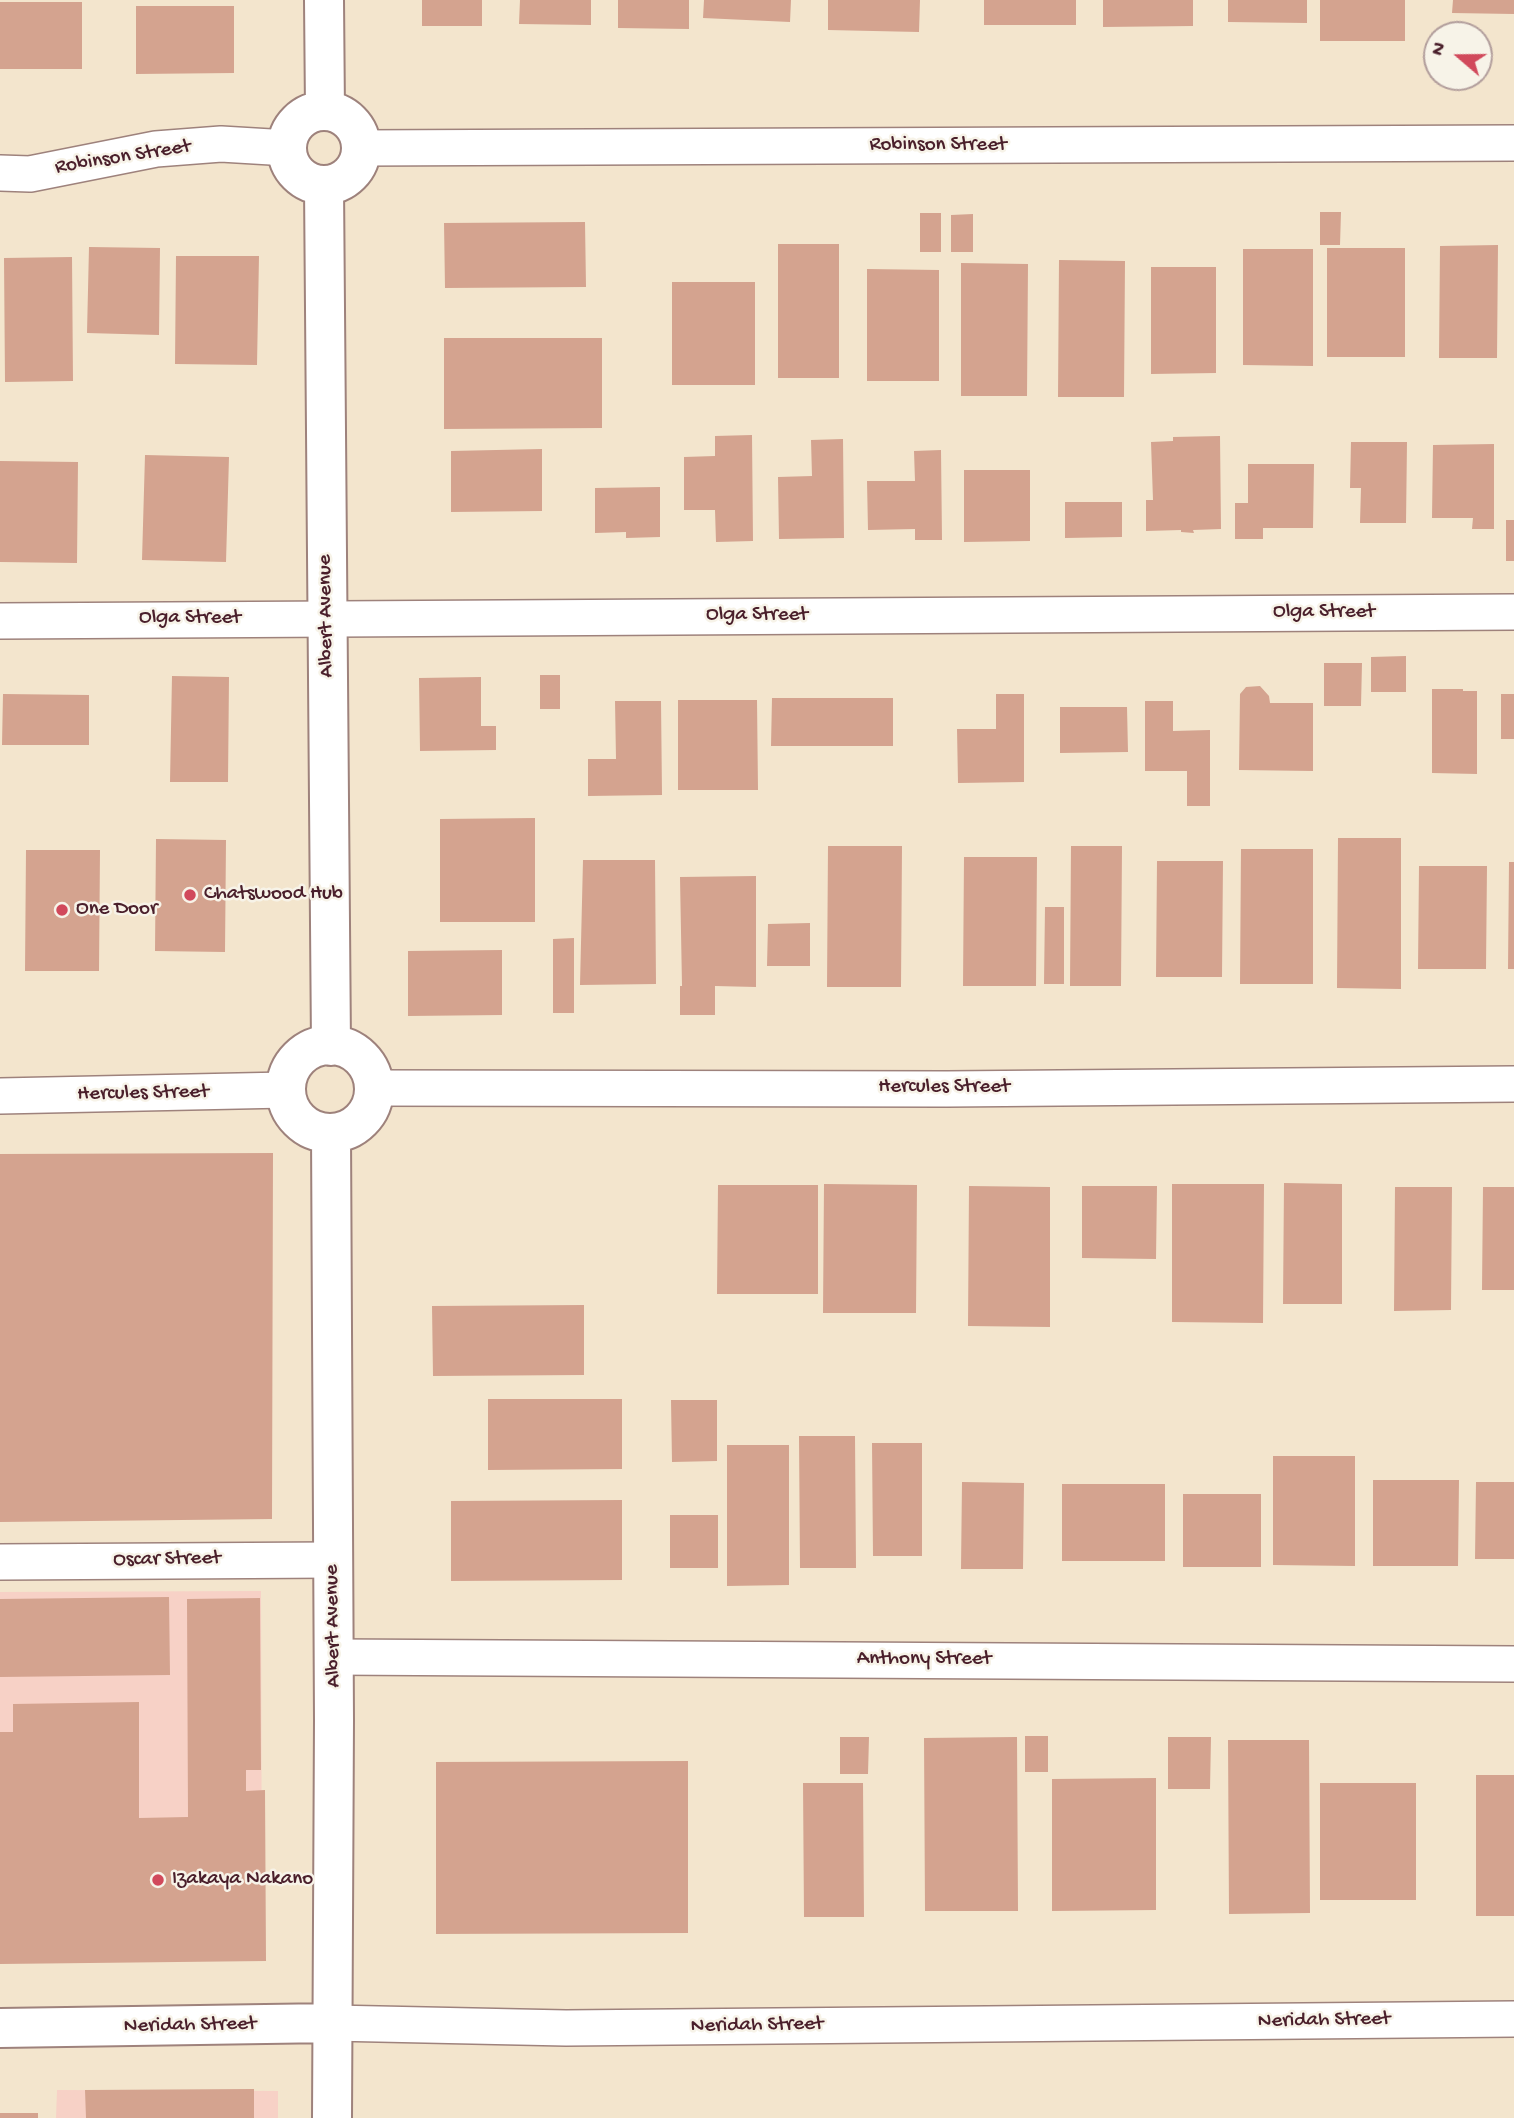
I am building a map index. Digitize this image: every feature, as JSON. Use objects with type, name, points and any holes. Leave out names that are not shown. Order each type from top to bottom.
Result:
[{"type":"street","points":[[324,0],[325,111]]},
{"type":"street","points":[[325,111],[339,114],[350,122],[359,134],[362,148],[358,163],[350,175],[338,183],[324,186],[310,183],[298,175],[290,162],[288,148],[290,134],[298,122],[310,114],[325,111]]},
{"type":"street","name":"Robinson Street","points":[[362,148],[1514,143]]},
{"type":"street","name":"Robinson Street","points":[[0,173],[30,174],[156,149],[221,144],[288,148]]},
{"type":"street","name":"Albert Avenue","points":[[324,186],[331,1046]]},
{"type":"street","name":"Olga Street","points":[[0,621],[1514,612]]},
{"type":"street","points":[[331,1046],[344,1047],[355,1053],[365,1063],[373,1088],[371,1105],[361,1120],[347,1130],[331,1133],[314,1131],[299,1122],[289,1107],[286,1090],[294,1064],[304,1054],[316,1048],[331,1046]]},
{"type":"street","name":"Hercules Street","points":[[373,1088],[947,1089],[1514,1084]]},
{"type":"street","name":"Hercules Street","points":[[0,1096],[286,1090]]},
{"type":"street","name":"Albert Avenue","points":[[331,1133],[334,1657],[332,2118]]},
{"type":"street","name":"Oscar Street","points":[[0,1562],[333,1560]]},
{"type":"street","name":"Anthony Street","points":[[334,1657],[1514,1664]]},
{"type":"street","name":"Neridah Street","points":[[0,2028],[332,2023],[566,2028],[1514,2019]]},
{"type":"shaded area","points":[[261,1591],[262,1956],[0,1958],[0,1592]]},
{"type":"shaded area","points":[[57,2090],[278,2091],[278,2118],[56,2118]]},
{"type":"building","points":[[422,0],[482,0],[482,26],[422,26]]},
{"type":"building","points":[[520,0],[591,0],[591,25],[519,24]]},
{"type":"building","points":[[618,0],[689,0],[689,29],[618,28]]},
{"type":"building","points":[[704,0],[791,0],[790,22],[703,18]]},
{"type":"building","points":[[828,0],[920,0],[919,32],[828,30]]},
{"type":"building","points":[[984,0],[1076,0],[1076,25],[984,25]]},
{"type":"building","points":[[1103,0],[1193,0],[1193,26],[1103,27]]},
{"type":"building","points":[[1228,0],[1307,0],[1307,23],[1228,22]]},
{"type":"building","points":[[1320,0],[1405,0],[1405,41],[1320,41]]},
{"type":"building","points":[[1453,0],[1514,0],[1514,14],[1452,13]]},
{"type":"building","points":[[0,2],[82,2],[82,69],[0,69]]},
{"type":"building","points":[[136,6],[234,6],[234,73],[136,74]]},
{"type":"building","points":[[1320,212],[1341,212],[1340,245],[1320,245]]},
{"type":"building","points":[[920,213],[941,213],[941,252],[920,252]]},
{"type":"building","points":[[973,214],[973,252],[951,252],[951,215]]},
{"type":"building","points":[[585,222],[586,287],[445,288],[444,223]]},
{"type":"building","points":[[778,244],[839,244],[839,378],[778,378]]},
{"type":"building","points":[[1498,245],[1497,358],[1439,358],[1440,246]]},
{"type":"building","points":[[89,247],[160,248],[159,335],[87,333]]},
{"type":"building","points":[[1327,248],[1405,248],[1405,357],[1327,357]]},
{"type":"building","points":[[1243,249],[1313,249],[1313,366],[1243,365]]},
{"type":"building","points":[[176,256],[259,256],[257,365],[175,364]]},
{"type":"building","points":[[72,257],[73,381],[5,382],[4,258]]},
{"type":"building","points":[[1059,260],[1125,261],[1124,397],[1058,397]]},
{"type":"building","points":[[961,263],[1028,264],[1027,396],[961,396]]},
{"type":"building","points":[[1151,267],[1216,267],[1216,373],[1151,374]]},
{"type":"building","points":[[867,269],[939,270],[939,381],[867,381]]},
{"type":"building","points":[[672,282],[755,282],[755,385],[672,385]]},
{"type":"building","points":[[444,338],[602,338],[602,428],[444,429]]},
{"type":"building","points":[[752,435],[753,541],[716,542],[715,510],[684,510],[684,457],[715,456],[715,436]]},
{"type":"building","points":[[1220,436],[1221,529],[1193,530],[1194,533],[1181,530],[1146,531],[1146,500],[1153,500],[1151,442],[1173,441],[1173,437]]},
{"type":"building","points":[[843,439],[844,538],[779,539],[778,477],[812,476],[811,440]]},
{"type":"building","points":[[1351,442],[1407,442],[1406,523],[1360,523],[1361,488],[1350,488]]},
{"type":"building","points":[[1494,444],[1494,529],[1472,529],[1473,518],[1432,518],[1433,445]]},
{"type":"building","points":[[542,449],[542,511],[451,512],[451,451]]},
{"type":"building","points":[[941,450],[942,540],[915,540],[915,529],[868,530],[867,481],[915,481],[914,451]]},
{"type":"building","points":[[145,455],[229,457],[226,562],[142,560]]},
{"type":"building","points":[[0,461],[78,462],[77,563],[0,562]]},
{"type":"building","points":[[1248,464],[1314,464],[1313,528],[1263,528],[1263,539],[1235,539],[1235,503],[1248,503]]},
{"type":"building","points":[[964,470],[1030,470],[1030,541],[964,542]]},
{"type":"building","points":[[660,487],[660,537],[626,538],[626,532],[595,533],[595,488]]},
{"type":"building","points":[[1065,502],[1122,502],[1122,537],[1065,538]]},
{"type":"building","points":[[1506,520],[1514,520],[1514,561],[1506,561]]},
{"type":"building","points":[[1406,656],[1406,692],[1371,692],[1371,657]]},
{"type":"building","points":[[1324,663],[1362,663],[1361,706],[1324,706]]},
{"type":"building","points":[[540,675],[560,675],[560,709],[540,709]]},
{"type":"building","points":[[172,676],[229,677],[228,782],[170,782]]},
{"type":"building","points":[[481,677],[481,726],[496,726],[496,750],[420,751],[419,678]]},
{"type":"building","points":[[1260,686],[1269,696],[1270,703],[1313,703],[1313,771],[1239,770],[1240,694],[1246,687]]},
{"type":"building","points":[[1432,689],[1477,691],[1477,774],[1432,773]]},
{"type":"building","points":[[3,694],[89,695],[89,745],[2,745]]},
{"type":"building","points":[[996,694],[1024,694],[1024,782],[958,783],[957,729],[996,729]]},
{"type":"building","points":[[1501,694],[1514,694],[1514,739],[1501,739]]},
{"type":"building","points":[[772,698],[893,698],[893,746],[771,746]]},
{"type":"building","points":[[678,700],[757,700],[758,790],[678,790]]},
{"type":"building","points":[[615,701],[661,701],[662,795],[588,796],[588,759],[616,759]]},
{"type":"building","points":[[1145,701],[1173,701],[1173,731],[1210,730],[1210,806],[1187,806],[1187,771],[1145,771]]},
{"type":"building","points":[[1060,707],[1127,707],[1128,752],[1060,753]]},
{"type":"building","points":[[535,818],[535,922],[440,922],[440,819]]},
{"type":"building","points":[[1338,838],[1401,838],[1401,989],[1337,988]]},
{"type":"building","name":"Chatswood Hub","points":[[156,839],[226,840],[225,952],[155,951]]},
{"type":"building","points":[[828,846],[902,846],[901,987],[827,987]]},
{"type":"building","points":[[1071,846],[1122,846],[1121,986],[1070,986]]},
{"type":"building","points":[[1241,849],[1313,849],[1313,984],[1240,984]]},
{"type":"building","name":"One Door","points":[[26,850],[100,850],[99,971],[25,971]]},
{"type":"building","points":[[964,857],[1037,857],[1036,986],[963,986]]},
{"type":"building","points":[[583,860],[655,860],[656,984],[580,985]]},
{"type":"building","points":[[1157,861],[1223,861],[1222,977],[1156,977]]},
{"type":"building","points":[[1509,862],[1514,862],[1514,969],[1508,969]]},
{"type":"building","points":[[1419,866],[1487,866],[1486,969],[1418,969]]},
{"type":"building","points":[[756,876],[756,987],[715,986],[715,1015],[680,1015],[680,877]]},
{"type":"building","points":[[1045,907],[1064,907],[1064,984],[1044,984]]},
{"type":"building","points":[[810,923],[810,966],[767,966],[768,924]]},
{"type":"building","points":[[574,938],[574,1013],[553,1013],[553,939]]},
{"type":"building","points":[[502,950],[502,1015],[408,1016],[408,951]]},
{"type":"building","points":[[273,1153],[272,1519],[0,1522],[0,1154]]},
{"type":"building","points":[[1284,1183],[1342,1184],[1342,1304],[1283,1304]]},
{"type":"building","points":[[824,1184],[917,1185],[916,1313],[823,1313]]},
{"type":"building","points":[[1172,1184],[1264,1184],[1263,1323],[1172,1322]]},
{"type":"building","points":[[718,1185],[818,1185],[818,1294],[717,1294]]},
{"type":"building","points":[[969,1186],[1050,1187],[1050,1327],[968,1326]]},
{"type":"building","points":[[1082,1186],[1157,1186],[1156,1259],[1082,1258]]},
{"type":"building","points":[[1395,1187],[1452,1187],[1451,1310],[1394,1311]]},
{"type":"building","points":[[1483,1187],[1514,1187],[1514,1290],[1482,1290]]},
{"type":"building","points":[[584,1305],[584,1375],[433,1376],[432,1306]]},
{"type":"building","points":[[488,1399],[622,1399],[622,1469],[488,1470]]},
{"type":"building","points":[[671,1400],[717,1400],[717,1461],[672,1462]]},
{"type":"building","points":[[799,1436],[855,1436],[856,1568],[800,1568]]},
{"type":"building","points":[[872,1443],[922,1443],[922,1556],[873,1556]]},
{"type":"building","points":[[727,1445],[789,1445],[789,1585],[727,1586]]},
{"type":"building","points":[[1273,1456],[1355,1456],[1355,1566],[1273,1565]]},
{"type":"building","points":[[1373,1480],[1459,1480],[1458,1566],[1373,1566]]},
{"type":"building","points":[[962,1482],[1024,1483],[1023,1569],[961,1569]]},
{"type":"building","points":[[1476,1482],[1514,1482],[1514,1559],[1475,1559]]},
{"type":"building","points":[[1062,1484],[1165,1484],[1165,1561],[1062,1561]]},
{"type":"building","points":[[1183,1494],[1261,1494],[1261,1567],[1183,1567]]},
{"type":"building","points":[[622,1500],[622,1580],[451,1581],[451,1501]]},
{"type":"building","points":[[670,1515],[718,1515],[718,1568],[670,1568]]},
{"type":"building","points":[[169,1597],[170,1675],[0,1677],[0,1599]]},
{"type":"building","points":[[260,1598],[261,1770],[246,1770],[246,1791],[265,1790],[266,1961],[0,1964],[0,1732],[13,1732],[13,1704],[139,1702],[139,1818],[188,1817],[187,1599]]},
{"type":"building","points":[[1025,1736],[1048,1736],[1048,1772],[1025,1772]]},
{"type":"building","points":[[840,1737],[869,1737],[868,1774],[840,1774]]},
{"type":"building","points":[[1017,1737],[1018,1911],[925,1911],[924,1738]]},
{"type":"building","points":[[1168,1737],[1211,1737],[1210,1789],[1168,1789]]},
{"type":"building","points":[[1228,1740],[1309,1740],[1310,1913],[1229,1914]]},
{"type":"building","points":[[688,1761],[688,1933],[436,1934],[436,1762]]},
{"type":"building","points":[[1476,1775],[1514,1775],[1514,1916],[1476,1916]]},
{"type":"building","points":[[1156,1778],[1156,1910],[1052,1911],[1052,1779]]},
{"type":"building","points":[[803,1783],[863,1783],[864,1917],[804,1917]]},
{"type":"building","points":[[1320,1783],[1416,1783],[1416,1900],[1320,1900]]},
{"type":"building","points":[[254,2089],[254,2118],[86,2118],[85,2090]]},
{"type":"building","points":[[0,2113],[38,2113],[38,2118],[0,2118]]},
{"type":"place","name":"Chatswood Hub","points":[[190,895]]},
{"type":"place","name":"One Door","points":[[62,910]]},
{"type":"place","name":"Izakaya Nakano","points":[[158,1880]]}]
